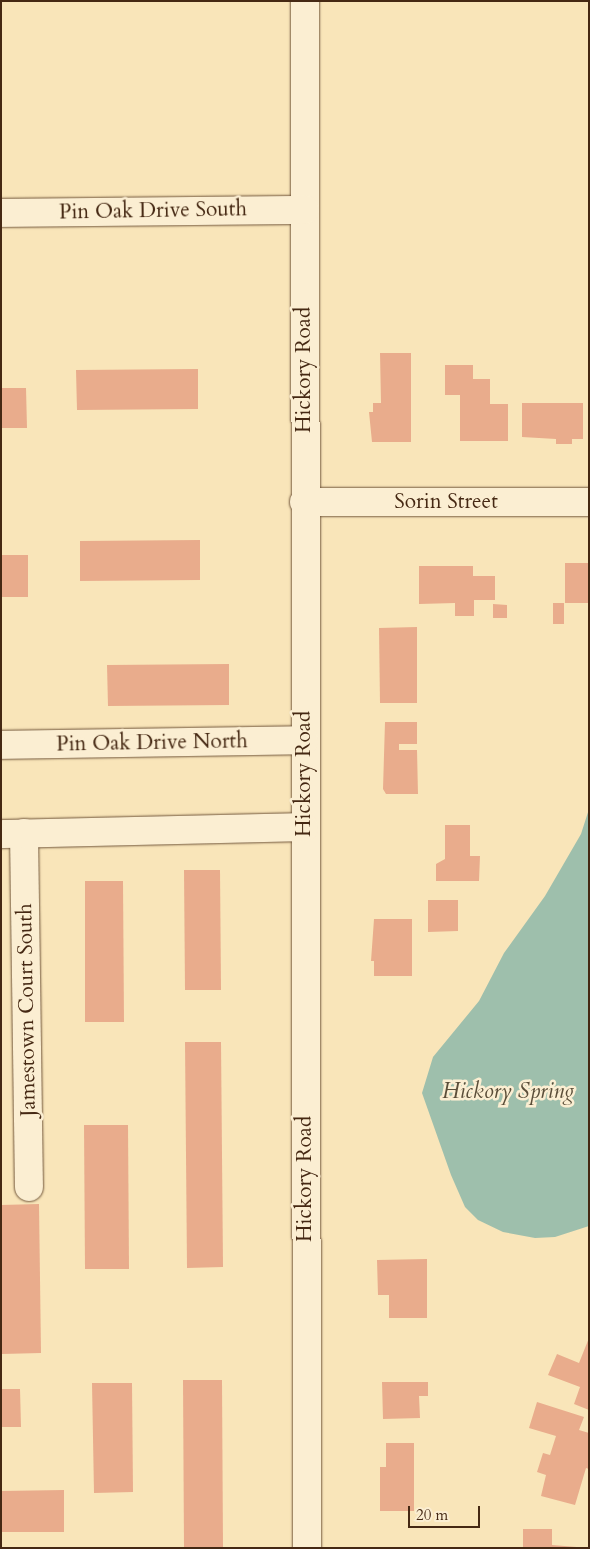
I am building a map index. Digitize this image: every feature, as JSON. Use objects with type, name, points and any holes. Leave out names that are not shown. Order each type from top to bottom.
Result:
[{"type":"street","name":"Hickory Road","points":[[305,1],[304,827],[307,1548]]},
{"type":"street","name":"Pin Oak Drive South","points":[[1,213],[305,210]]},
{"type":"street","name":"Sorin Street","points":[[304,502],[589,502]]},
{"type":"street","name":"Pin Oak Drive North","points":[[1,745],[304,740]]},
{"type":"street","name":"Jamestown Court South","points":[[29,1187],[13,833],[304,827]]},
{"type":"water","name":"Hickory Spring","points":[[589,809],[589,1226],[555,1237],[535,1238],[503,1232],[478,1220],[465,1207],[451,1175],[422,1093],[433,1057],[479,1001],[504,953],[545,896],[581,834]]},
{"type":"building","points":[[380,353],[411,353],[411,442],[372,442],[369,412],[373,412],[373,403],[381,403]]},
{"type":"building","points":[[445,365],[473,365],[473,379],[490,379],[490,404],[508,404],[508,441],[460,441],[460,395],[445,395]]},
{"type":"building","points":[[198,369],[198,409],[77,410],[76,370]]},
{"type":"building","points":[[1,388],[26,388],[27,428],[1,428]]},
{"type":"building","points":[[522,403],[583,403],[583,439],[572,439],[572,444],[556,444],[556,439],[522,437]]},
{"type":"building","points":[[200,540],[200,580],[80,581],[80,541]]},
{"type":"building","points":[[1,555],[28,555],[28,597],[1,597]]},
{"type":"building","points":[[565,563],[589,563],[589,603],[565,603]]},
{"type":"building","points":[[419,566],[473,566],[473,576],[495,576],[495,600],[474,600],[474,616],[455,616],[455,603],[419,604]]},
{"type":"building","points":[[553,603],[564,603],[564,624],[553,624]]},
{"type":"building","points":[[493,604],[507,605],[507,618],[493,618]]},
{"type":"building","points":[[417,627],[417,703],[380,703],[379,628]]},
{"type":"building","points":[[229,664],[229,705],[108,706],[107,665]]},
{"type":"building","points":[[385,722],[417,722],[417,744],[399,744],[399,750],[417,750],[418,794],[386,794],[383,789]]},
{"type":"building","points":[[445,825],[470,825],[470,856],[480,856],[479,881],[436,881],[436,864],[445,859]]},
{"type":"building","points":[[184,870],[220,870],[221,990],[185,990]]},
{"type":"building","points":[[85,881],[123,881],[124,1022],[85,1022]]},
{"type":"building","points":[[428,900],[458,900],[458,931],[428,932]]},
{"type":"building","points":[[374,919],[412,919],[412,976],[374,976],[374,961],[371,961]]},
{"type":"building","points":[[185,1042],[221,1042],[223,1267],[187,1268]]},
{"type":"building","points":[[84,1125],[128,1125],[129,1269],[85,1269]]},
{"type":"building","points":[[39,1204],[41,1353],[2,1354],[1,1205]]},
{"type":"building","points":[[427,1259],[427,1318],[389,1318],[389,1295],[378,1295],[377,1260]]},
{"type":"building","points":[[589,1338],[589,1410],[574,1404],[580,1387],[548,1375],[557,1354],[579,1363]]},
{"type":"building","points":[[183,1380],[222,1380],[223,1548],[184,1548]]},
{"type":"building","points":[[382,1382],[428,1382],[428,1396],[419,1396],[420,1418],[383,1419]]},
{"type":"building","points":[[92,1383],[132,1383],[133,1492],[94,1493]]},
{"type":"building","points":[[1,1389],[20,1389],[21,1427],[1,1427]]},
{"type":"building","points":[[537,1402],[584,1417],[579,1430],[589,1433],[589,1469],[586,1468],[575,1505],[541,1496],[546,1475],[537,1472],[543,1453],[550,1455],[556,1436],[529,1428]]},
{"type":"building","points":[[386,1443],[414,1443],[414,1511],[380,1511],[380,1467],[386,1467]]},
{"type":"building","points":[[64,1490],[64,1532],[1,1532],[1,1491]]},
{"type":"building","points":[[523,1529],[552,1529],[552,1545],[589,1548],[523,1548]]}]
